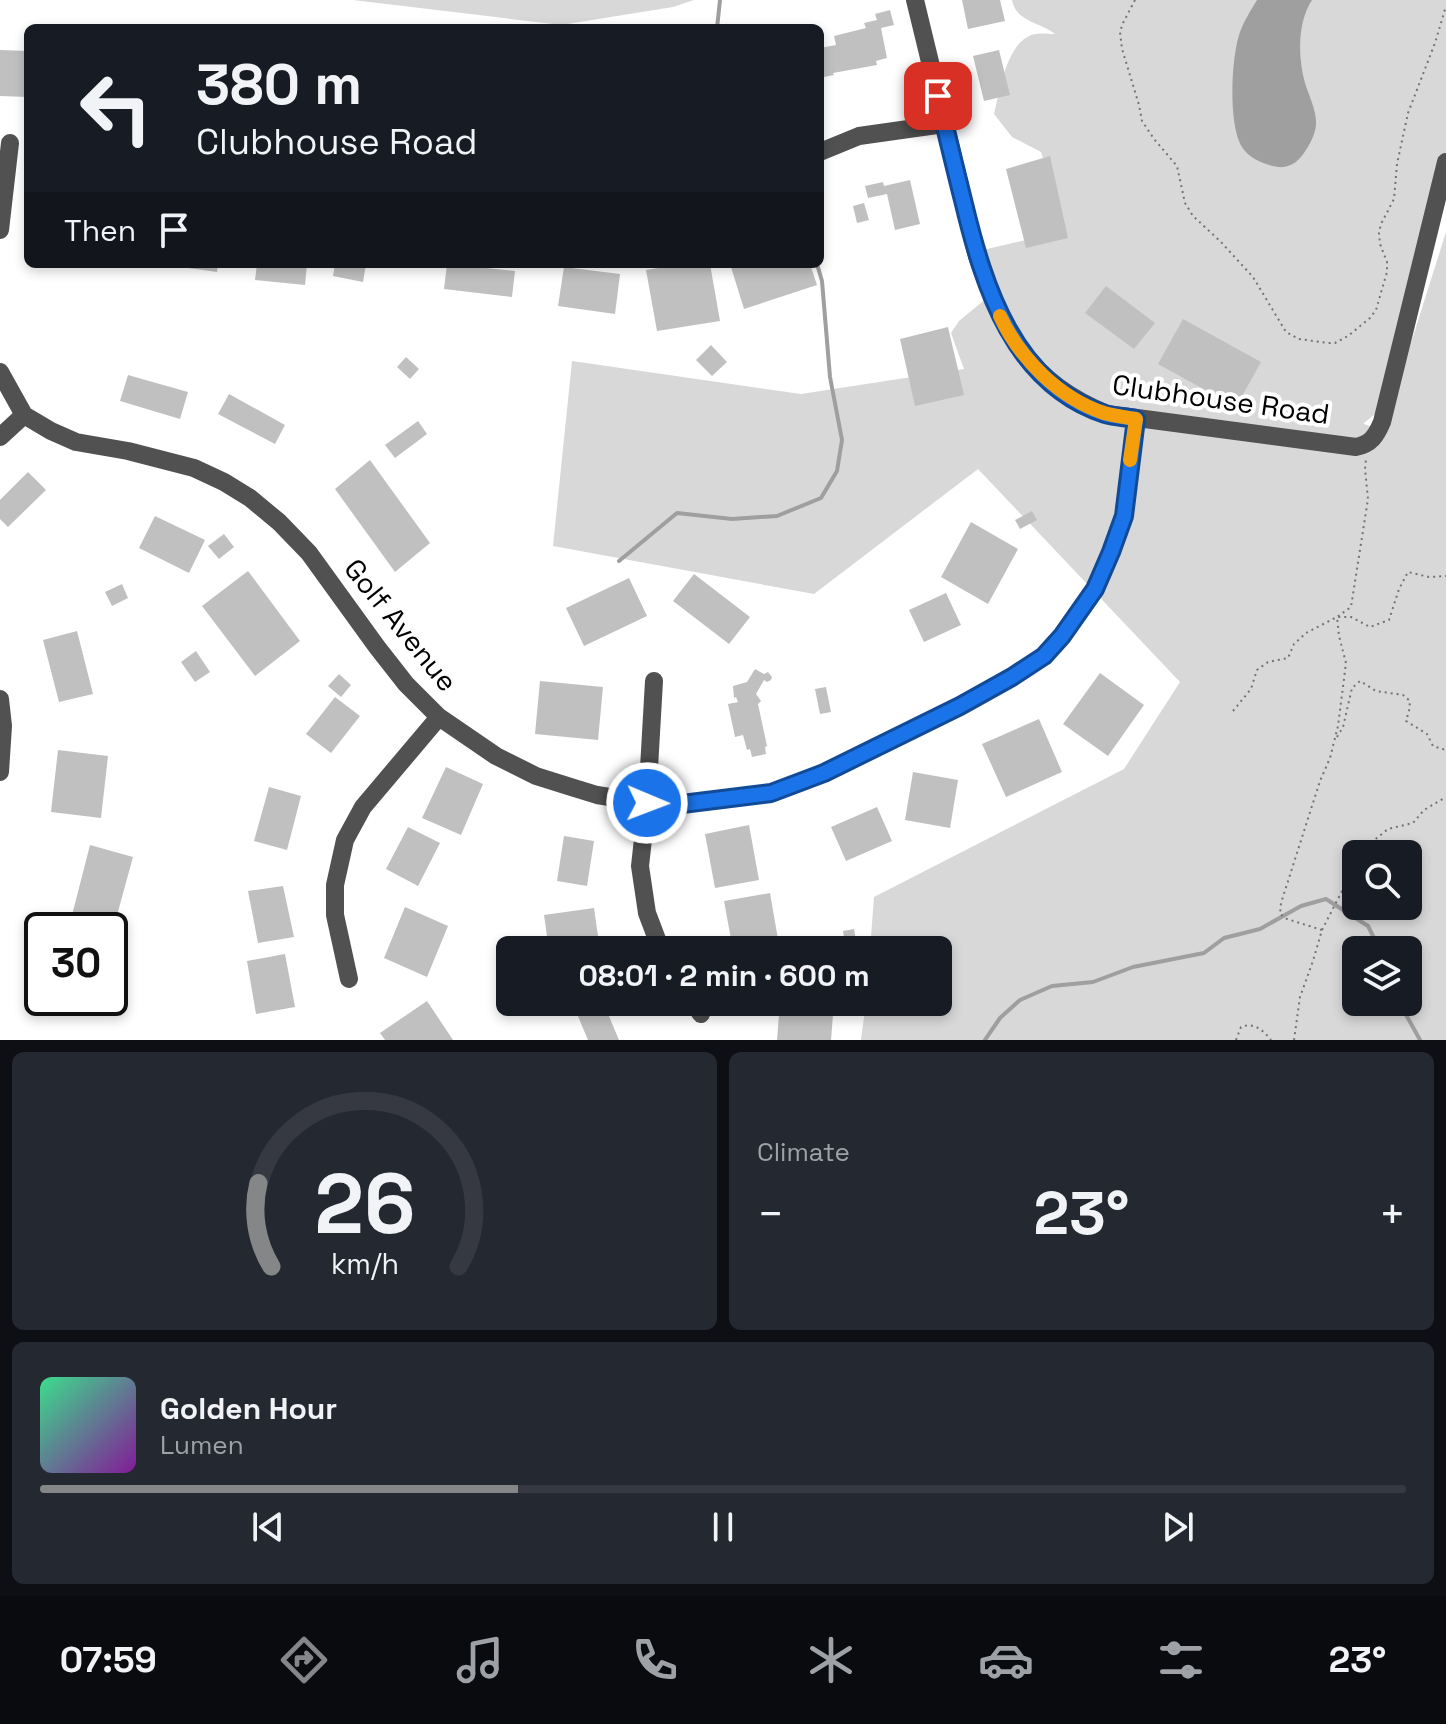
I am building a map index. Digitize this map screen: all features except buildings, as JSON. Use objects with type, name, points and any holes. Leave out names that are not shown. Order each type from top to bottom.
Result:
[{"type":"street","name":"Clubhouse Road","points":[[915,0],[977,256],[1006,330],[1045,377],[1069,396],[1107,414],[1356,447],[1369,442]]},
{"type":"street","points":[[824,150],[859,136],[944,124]]},
{"type":"street","points":[[0,230],[13,143]]},
{"type":"street","points":[[1369,442],[1377,435],[1382,422],[1446,162]]},
{"type":"street","points":[[0,372],[24,415],[0,437]]},
{"type":"street","name":"Golf Avenue","points":[[24,415],[76,442],[128,451],[194,468],[224,482],[279,522],[309,553],[406,684],[439,717],[496,756],[536,776],[597,795],[666,806],[771,793],[824,773],[960,706],[1044,656],[1095,589],[1111,552],[1124,516],[1136,419]]},
{"type":"street","points":[[654,681],[640,866],[647,913],[656,936]]},
{"type":"street","points":[[0,699],[3,726],[0,772]]},
{"type":"street","points":[[349,979],[335,915],[335,885],[345,840],[363,807],[439,717]]},
{"type":"path","points":[[1135,0],[1120,32],[1122,49],[1142,121],[1177,166],[1185,203],[1198,222],[1253,277],[1286,332],[1299,339],[1328,343],[1348,336],[1376,310],[1387,272],[1387,262],[1380,244],[1381,224],[1394,199],[1397,164],[1408,113],[1446,6]]},
{"type":"path","points":[[1233,711],[1251,689],[1257,670],[1268,662],[1288,658],[1294,644],[1306,633],[1351,607],[1368,499],[1365,469],[1369,442]]},
{"type":"path","points":[[1337,617],[1351,617],[1370,627],[1379,624],[1389,620],[1408,572],[1429,577],[1446,576]]},
{"type":"path","points":[[1322,930],[1280,914],[1338,726],[1346,663],[1337,617]]},
{"type":"path","points":[[1334,742],[1343,727],[1352,688],[1360,681],[1376,691],[1403,695],[1410,701],[1406,721],[1427,734],[1433,746],[1446,750]]},
{"type":"path","points":[[1374,840],[1388,829],[1413,823],[1424,810],[1446,797]]},
{"type":"path","points":[[1294,1040],[1300,997],[1322,930],[1342,887]]},
{"type":"path","points":[[1236,1040],[1241,1027],[1248,1024],[1258,1027],[1271,1040]]},
{"type":"shaded area","points":[[353,0],[694,0],[673,7],[553,24]]},
{"type":"shaded area","points":[[1012,0],[1446,0],[1446,188],[1411,343],[1446,232],[1446,1040],[861,1040],[864,1016],[952,1016],[952,936],[871,936],[874,897],[1124,769],[1180,682],[978,469],[814,594],[553,546],[572,361],[801,394],[964,369],[951,333],[959,321],[988,297],[983,250],[1034,238],[1050,181],[1041,152],[1012,137],[994,114],[1006,67],[1018,45],[1036,34],[1055,34],[1018,13]],"holes":[[[1394,399],[1385,431],[1364,423]]]},
{"type":"shaded area","points":[[1257,0],[1312,0],[1301,30],[1300,52],[1316,125],[1310,143],[1300,158],[1284,167],[1264,163],[1248,154],[1242,147],[1235,123],[1232,91],[1237,43]]},
{"type":"waterway","points":[[717,24],[720,0]]},
{"type":"waterway","points":[[619,561],[677,513],[732,519],[777,516],[821,498],[837,471],[842,440],[830,377],[818,268]]},
{"type":"waterway","points":[[985,1040],[1000,1018],[1020,1000],[1052,986],[1093,982],[1133,967],[1204,953],[1224,938],[1260,929],[1301,906],[1326,899],[1368,926],[1373,936]]},
{"type":"waterway","points":[[1407,1016],[1420,1040]]},
{"type":"slow traffic","points":[[1000,316],[1006,330],[1028,360],[1069,396],[1107,414],[1136,419],[1130,460]]},
{"type":"route","points":[[647,803],[666,806],[771,793],[824,773],[960,706],[1044,656],[1095,589],[1111,552],[1124,516],[1136,419],[1107,414],[1069,396],[1028,360],[1006,330],[977,256],[938,96]]}]
